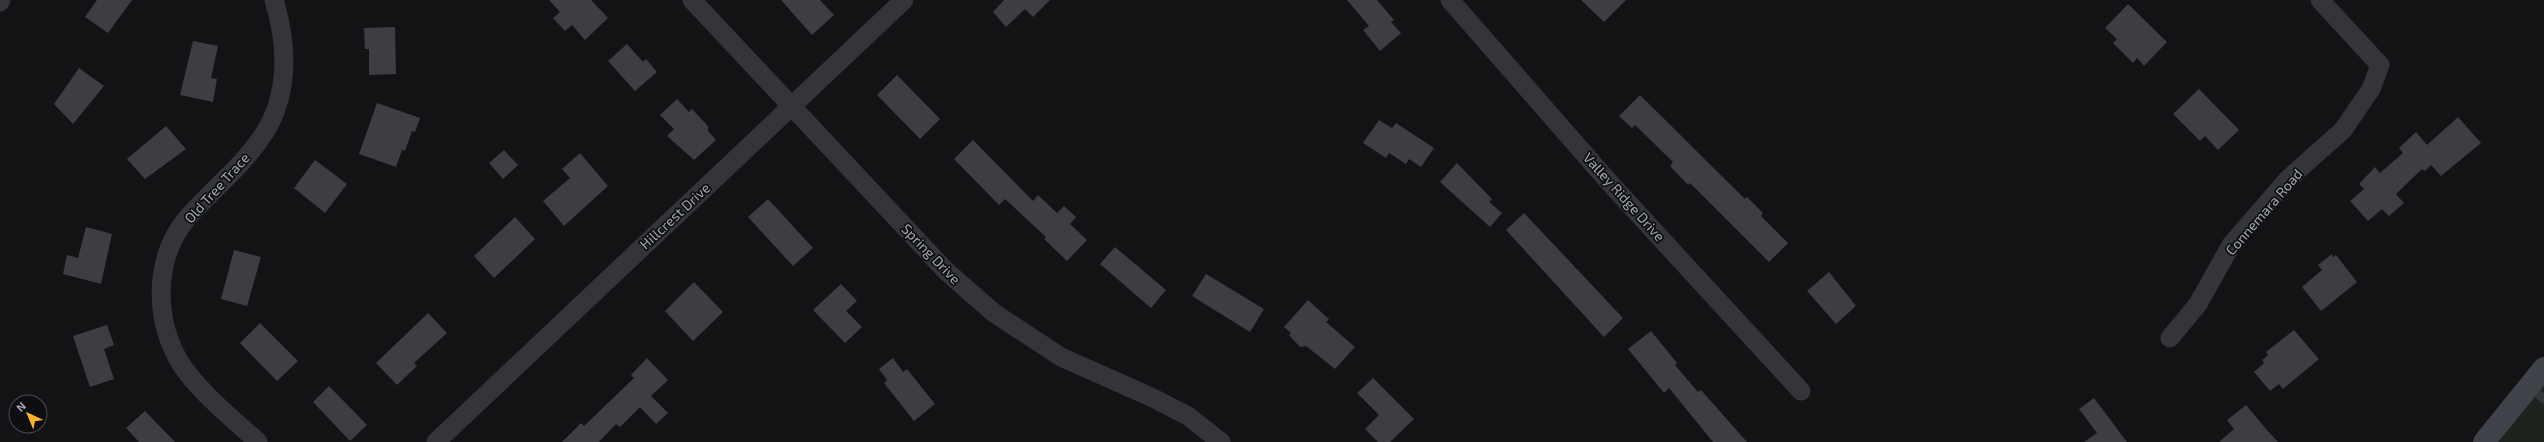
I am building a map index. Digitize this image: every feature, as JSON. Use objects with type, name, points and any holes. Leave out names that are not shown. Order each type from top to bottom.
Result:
[{"type":"street","name":"Old Tree Trace","points":[[258,442],[196,382],[182,366],[172,349],[164,326],[161,303],[162,274],[169,252],[187,218],[248,156],[266,130],[281,92],[285,50],[281,24],[274,0]]},
{"type":"street","name":"Spring Drive","points":[[692,0],[946,271],[994,313],[1061,357],[1151,397],[1188,416],[1221,442]]},
{"type":"street","name":"Hillcrest Drive","points":[[446,439],[904,0]]},
{"type":"street","name":"Valley Ridge Drive","points":[[1450,0],[1608,181],[1801,391]]},
{"type":"street","name":"Connemara Road","points":[[2170,338],[2198,304],[2231,245],[2288,179],[2344,130],[2371,89],[2380,65],[2320,0]]},
{"type":"street","points":[[2484,442],[2537,393],[2544,368]]},
{"type":"shaded area","points":[[2544,365],[2544,442],[2487,442]]},
{"type":"building","points":[[97,0],[132,0],[108,33],[85,17]]},
{"type":"building","points":[[549,0],[591,0],[608,18],[585,40],[572,25],[565,31],[553,18],[560,12]]},
{"type":"building","points":[[781,0],[820,0],[834,15],[812,35]]},
{"type":"building","points":[[1004,0],[1050,0],[1033,17],[1025,9],[1006,27],[993,12]]},
{"type":"building","points":[[1347,0],[1377,0],[1394,20],[1391,22],[1401,33],[1380,51],[1363,30],[1369,26]]},
{"type":"building","points":[[1581,0],[1626,0],[1604,22]]},
{"type":"building","points":[[2128,4],[2167,42],[2144,66],[2137,58],[2133,63],[2113,43],[2117,39],[2105,28]]},
{"type":"building","points":[[395,27],[396,74],[369,75],[369,49],[365,49],[364,28]]},
{"type":"building","points":[[193,41],[218,46],[211,78],[217,79],[213,102],[180,95]]},
{"type":"building","points":[[627,44],[643,62],[646,59],[657,72],[635,91],[608,61]]},
{"type":"building","points":[[79,68],[104,86],[73,124],[54,104]]},
{"type":"building","points":[[897,75],[940,119],[920,139],[877,95]]},
{"type":"building","points":[[2199,89],[2239,130],[2218,150],[2205,136],[2200,141],[2173,114]]},
{"type":"building","points":[[1640,95],[1745,199],[1747,197],[1763,213],[1761,216],[1788,243],[1769,262],[1690,183],[1688,185],[1670,166],[1673,162],[1635,125],[1632,128],[1619,116]]},
{"type":"building","points":[[677,99],[689,112],[692,109],[708,126],[708,131],[716,140],[694,160],[667,136],[674,129],[660,115]]},
{"type":"building","points":[[377,103],[420,118],[415,132],[412,131],[405,151],[402,150],[396,167],[359,154]]},
{"type":"building","points":[[2458,117],[2481,143],[2441,176],[2431,165],[2425,171],[2422,169],[2396,194],[2404,203],[2389,216],[2382,209],[2368,221],[2350,201],[2364,189],[2359,184],[2375,167],[2380,173],[2403,153],[2399,148],[2416,132],[2427,145]]},
{"type":"building","points":[[1379,120],[1392,128],[1396,123],[1434,148],[1421,167],[1409,159],[1406,164],[1389,153],[1386,158],[1363,143]]},
{"type":"building","points":[[166,126],[186,149],[145,179],[127,159]]},
{"type":"building","points":[[973,140],[1033,201],[1038,195],[1057,213],[1064,206],[1076,217],[1070,224],[1087,240],[1067,261],[1044,239],[1046,237],[1005,199],[999,205],[954,159]]},
{"type":"building","points":[[504,150],[518,165],[503,179],[489,163]]},
{"type":"building","points":[[580,153],[608,186],[564,226],[543,201],[570,178],[562,169]]},
{"type":"building","points":[[315,160],[347,184],[325,213],[294,188]]},
{"type":"building","points":[[1457,163],[1492,199],[1489,202],[1502,213],[1490,227],[1440,182]]},
{"type":"building","points":[[768,199],[813,248],[793,266],[748,217]]},
{"type":"building","points":[[1524,213],[1623,318],[1604,337],[1506,230]]},
{"type":"building","points":[[515,217],[535,239],[494,278],[474,256]]},
{"type":"building","points":[[86,227],[112,234],[101,284],[63,274],[67,255],[78,258]]},
{"type":"building","points":[[1115,247],[1166,290],[1151,308],[1100,264]]},
{"type":"building","points":[[234,250],[261,257],[247,306],[221,299]]},
{"type":"building","points":[[2332,254],[2333,257],[2336,255],[2357,282],[2321,311],[2302,287],[2322,270],[2318,265]]},
{"type":"building","points":[[1829,272],[1856,306],[1836,324],[1807,291]]},
{"type":"building","points":[[1206,274],[1264,309],[1250,332],[1192,296]]},
{"type":"building","points":[[694,282],[723,312],[693,341],[665,311]]},
{"type":"building","points":[[841,284],[857,301],[846,311],[862,327],[845,343],[813,310]]},
{"type":"building","points":[[1308,300],[1329,319],[1326,322],[1355,347],[1335,369],[1306,346],[1300,347],[1289,335],[1291,333],[1284,327]]},
{"type":"building","points":[[428,313],[447,333],[414,363],[417,366],[397,385],[376,363]]},
{"type":"building","points":[[260,323],[298,361],[277,381],[240,343]]},
{"type":"building","points":[[107,325],[114,345],[104,349],[114,379],[90,387],[73,336]]},
{"type":"building","points":[[2294,330],[2319,359],[2283,389],[2279,384],[2270,391],[2254,372],[2264,363],[2262,360],[2268,355],[2266,352]]},
{"type":"building","points":[[1651,331],[1677,363],[1675,365],[1698,392],[1701,390],[1747,442],[1713,442],[1669,388],[1664,393],[1628,349]]},
{"type":"building","points":[[647,358],[668,380],[651,396],[668,413],[656,424],[640,407],[620,427],[616,424],[599,442],[562,442],[581,423],[584,426],[634,378],[631,375]]},
{"type":"building","points":[[893,358],[903,372],[907,369],[935,404],[914,421],[884,383],[887,380],[879,369]]},
{"type":"building","points":[[1373,378],[1414,419],[1390,442],[1378,442],[1365,429],[1379,415],[1357,393]]},
{"type":"building","points":[[329,386],[367,425],[350,441],[313,402]]},
{"type":"building","points":[[2094,398],[2127,442],[2084,442],[2097,433],[2079,409]]},
{"type":"building","points":[[2246,405],[2278,442],[2219,442],[2234,429],[2227,420]]},
{"type":"building","points":[[145,411],[175,442],[139,442],[126,428]]}]
